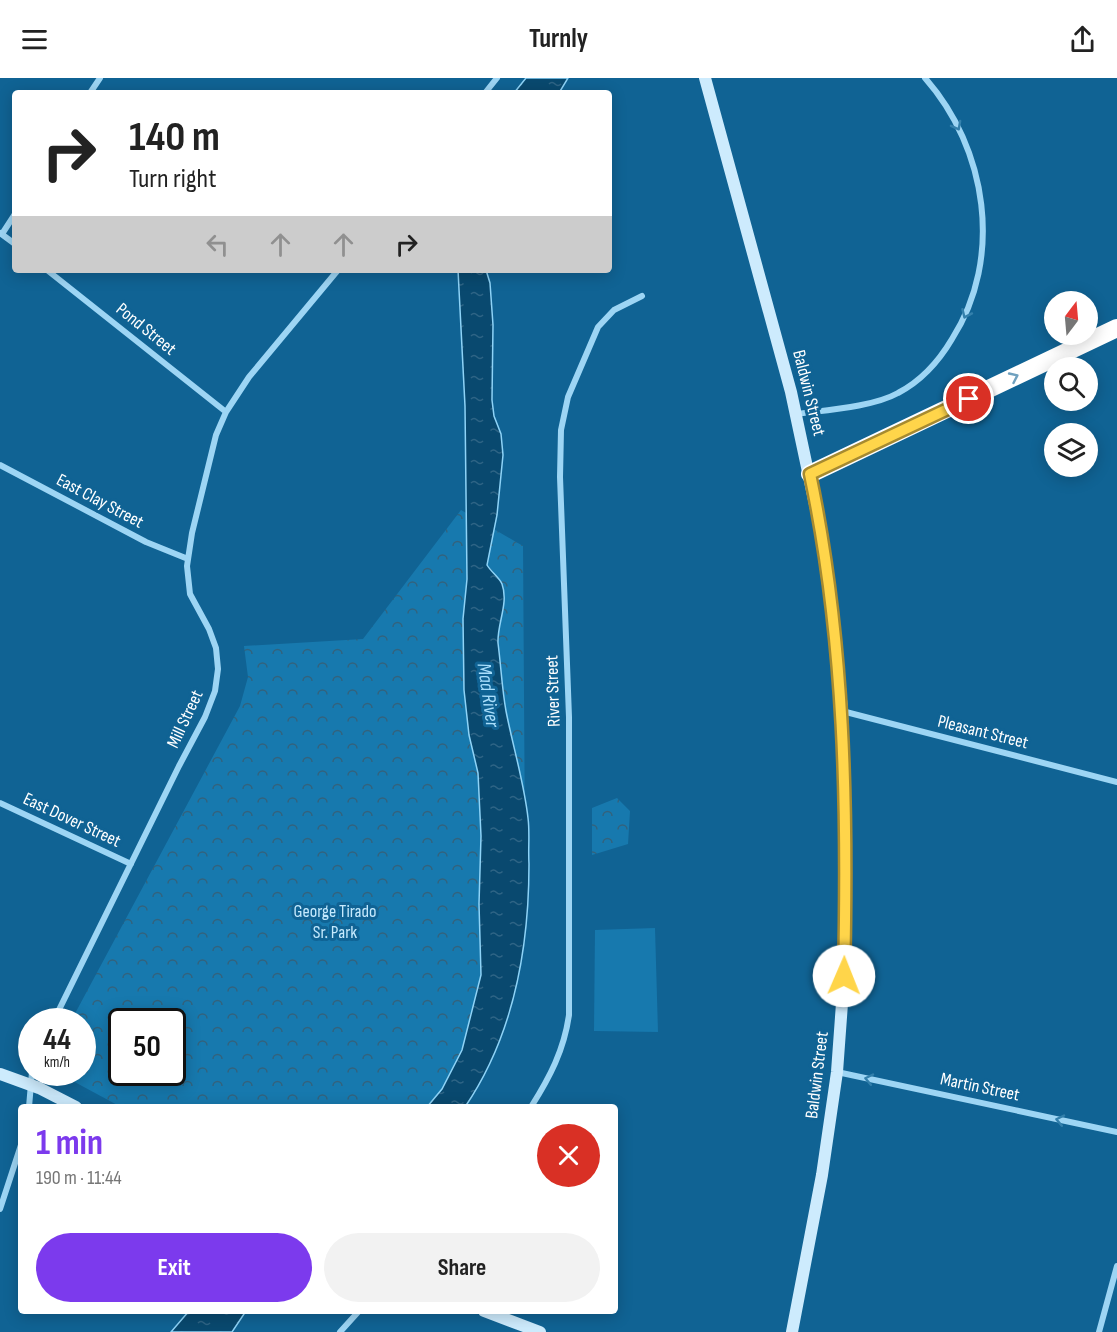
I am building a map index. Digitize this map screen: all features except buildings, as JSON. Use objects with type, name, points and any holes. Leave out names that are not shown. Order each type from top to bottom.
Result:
[{"type":"highway","points":[[810,474],[1117,328]]},
{"type":"main road","name":"Baldwin Street","points":[[705,78],[796,414],[810,474],[831,604],[842,711],[846,848],[842,1010],[837,1072],[822,1175],[792,1332]]},
{"type":"main road","points":[[0,1074],[18,1077]]},
{"type":"main road","points":[[42,1086],[71,1104]]},
{"type":"main road","points":[[492,1314],[540,1332]]},
{"type":"street","points":[[487,90],[497,78]]},
{"type":"street","points":[[796,414],[884,399],[909,387],[923,376],[948,347],[959,330],[972,299],[983,243],[979,183],[970,154],[957,125],[935,90],[924,78]]},
{"type":"street","points":[[1,233],[12,218]]},
{"type":"street","name":"Pond Street","points":[[51,273],[226,412]]},
{"type":"street","name":"Mill Street","points":[[60,1008],[213,700],[217,680],[216,648],[209,629],[190,594],[188,559],[192,533],[216,435],[226,412],[249,377],[336,273]]},
{"type":"street","name":"River Street","points":[[533,1104],[559,1058],[567,1032],[569,1015],[569,717],[560,477],[561,430],[568,397],[598,327],[614,310],[642,296]]},
{"type":"street","name":"East Clay Street","points":[[0,465],[146,542],[188,559]]},
{"type":"street","name":"Pleasant Street","points":[[842,711],[1117,782]]},
{"type":"street","name":"East Dover Street","points":[[0,803],[130,864]]},
{"type":"street","name":"Martin Street","points":[[837,1072],[1117,1132]]},
{"type":"street","points":[[29,1104],[30,1086]]},
{"type":"street","points":[[0,1209],[18,1154]]},
{"type":"street","points":[[1100,1332],[1117,1266]]},
{"type":"street","points":[[340,1332],[356,1314]]},
{"type":"green space","name":"George Tirado Sr. Park","points":[[461,510],[523,546],[525,847],[453,1104],[115,1104],[82,1086],[96,1086],[96,1008],[78,1008],[240,706],[248,677],[244,646],[363,639]]},
{"type":"green space","points":[[617,798],[630,811],[628,844],[592,855],[592,808]]},
{"type":"green space","points":[[655,928],[658,1032],[594,1031],[595,930]]},
{"type":"water","points":[[526,78],[568,78],[561,90],[516,90]]},
{"type":"water","name":"Mad River","points":[[458,273],[487,273],[490,283],[493,325],[492,400],[494,416],[501,434],[503,455],[497,515],[487,565],[501,581],[504,591],[498,643],[503,694],[528,818],[526,928],[522,960],[507,1021],[482,1079],[467,1104],[430,1104],[442,1089],[462,1050],[481,975],[479,904],[481,836],[478,773],[469,735],[464,690],[463,619],[467,579],[465,406]]},
{"type":"water","points":[[186,1314],[244,1314],[232,1332],[171,1332]]},
{"type":"route","points":[[844,976],[846,848],[842,711],[836,641],[810,474],[969,399]]}]
